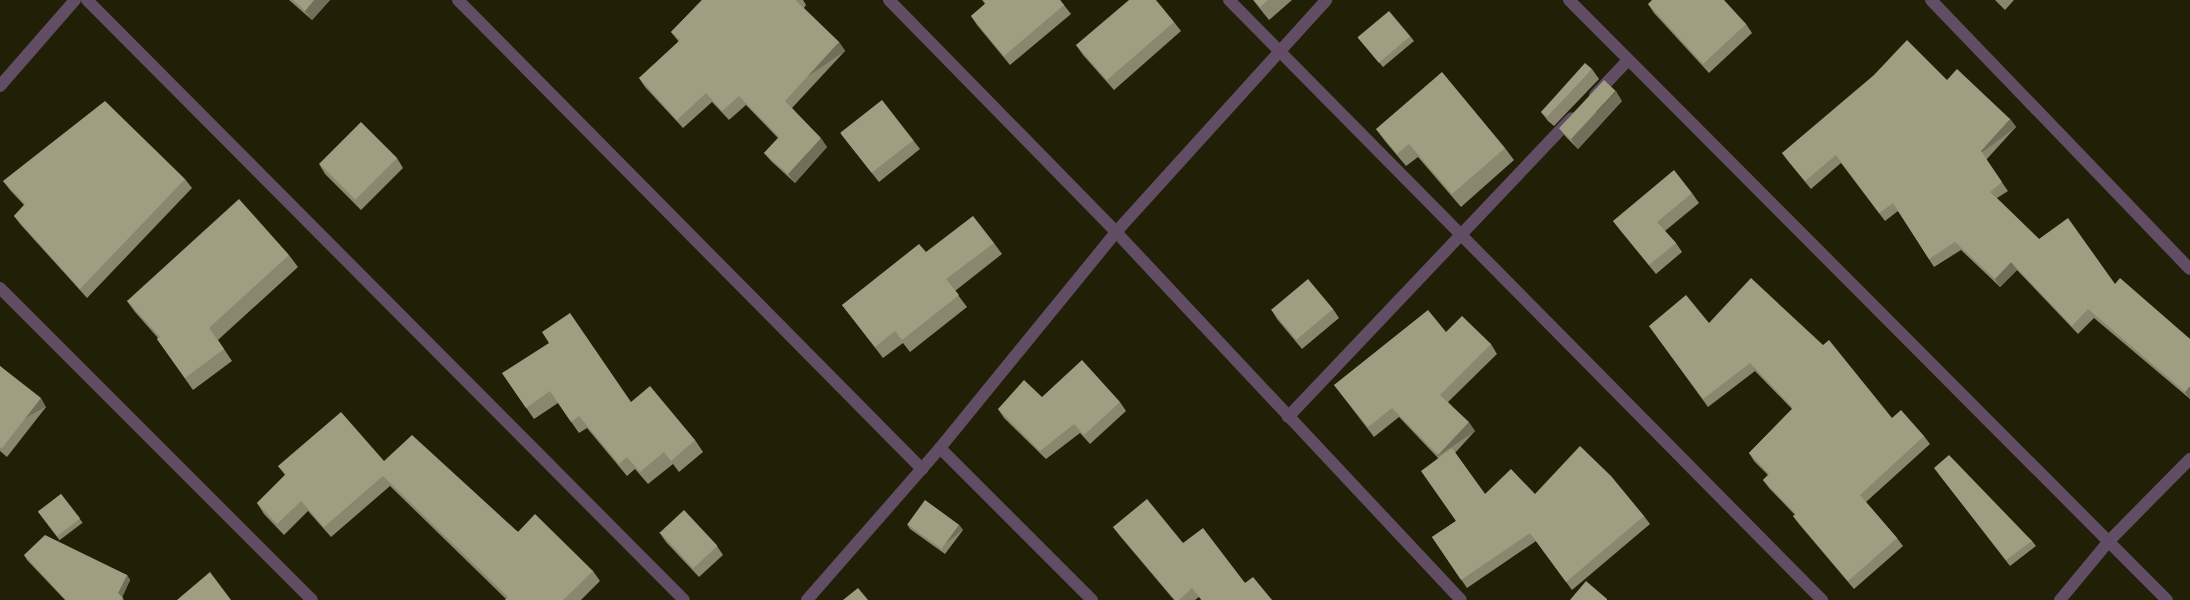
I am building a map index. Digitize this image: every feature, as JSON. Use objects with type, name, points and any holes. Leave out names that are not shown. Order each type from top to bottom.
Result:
[{"type":"street","points":[[0,86],[75,0]]},
{"type":"street","points":[[87,0],[684,600]]},
{"type":"street","points":[[458,0],[922,469]]},
{"type":"street","points":[[889,0],[1116,232],[1462,600]]},
{"type":"street","points":[[1229,0],[1822,600]]},
{"type":"street","points":[[807,600],[940,448],[1116,232],[1326,0]]},
{"type":"street","points":[[1569,0],[1627,61],[2167,600]]},
{"type":"street","points":[[1931,0],[2190,269]]},
{"type":"street","points":[[1288,417],[1627,61]]},
{"type":"street","points":[[0,288],[312,600]]},
{"type":"street","points":[[940,448],[1092,600]]},
{"type":"street","points":[[2060,600],[2109,541],[2190,460]]},
{"type":"building","points":[[293,0],[314,0],[305,11]]},
{"type":"building","points":[[702,0],[797,0],[839,42],[785,101],[821,138],[788,174],[764,153],[779,137],[739,96],[722,111],[706,93],[677,120],[639,78],[680,40],[671,32]]},
{"type":"building","points":[[983,0],[1060,0],[1064,5],[1004,56],[971,16],[986,3]]},
{"type":"building","points":[[1129,0],[1156,0],[1174,22],[1107,80],[1076,45]]},
{"type":"building","points":[[1254,0],[1268,0],[1260,7]]},
{"type":"building","points":[[1652,0],[1724,0],[1746,24],[1703,64],[1648,4]]},
{"type":"building","points":[[1389,11],[1410,36],[1379,63],[1358,37]]},
{"type":"building","points":[[1907,40],[1947,80],[1957,69],[2010,119],[1981,151],[2002,182],[1990,192],[2039,239],[2068,218],[2115,284],[2120,278],[2190,339],[2190,386],[2185,392],[2088,309],[2072,326],[2011,262],[1995,279],[1955,242],[1929,259],[1893,203],[1879,213],[1836,155],[1805,181],[1782,153],[1874,75]]},
{"type":"building","points":[[1585,63],[1592,69],[1547,117],[1541,112]]},
{"type":"building","points":[[1442,72],[1505,148],[1452,194],[1409,144],[1397,154],[1376,129]]},
{"type":"building","points":[[1604,80],[1616,91],[1571,139],[1559,128]]},
{"type":"building","points":[[882,100],[913,140],[872,173],[840,133]]},
{"type":"building","points":[[105,101],[185,179],[80,289],[14,216],[25,204],[3,181]]},
{"type":"building","points":[[361,122],[397,158],[355,200],[319,164]]},
{"type":"building","points":[[1674,170],[1692,193],[1657,222],[1676,243],[1649,265],[1613,221]]},
{"type":"building","points":[[239,199],[289,255],[209,328],[224,349],[185,378],[157,339],[160,337],[127,301]]},
{"type":"building","points":[[973,216],[994,243],[946,279],[959,295],[902,340],[895,331],[875,347],[842,305],[919,244],[926,252]]},
{"type":"building","points":[[1751,278],[1823,345],[1829,340],[1892,418],[1901,410],[1924,436],[1860,495],[1897,538],[1848,581],[1793,516],[1796,514],[1763,480],[1769,474],[1749,453],[1793,408],[1750,363],[1703,399],[1649,326],[1686,295],[1709,323]]},
{"type":"building","points":[[1308,279],[1333,309],[1296,340],[1271,310]]},
{"type":"building","points":[[1428,310],[1446,332],[1462,316],[1491,344],[1440,395],[1469,422],[1438,455],[1392,408],[1368,427],[1334,385]]},
{"type":"building","points":[[570,313],[631,402],[650,386],[695,440],[671,461],[664,452],[640,472],[627,457],[619,464],[579,416],[571,422],[550,391],[526,408],[502,373],[549,343],[542,332]]},
{"type":"building","points":[[1082,360],[1120,402],[1084,435],[1074,424],[1040,451],[998,409],[1024,380],[1042,397]]},
{"type":"building","points":[[0,366],[41,398],[2,448],[0,447]]},
{"type":"building","points":[[341,412],[384,461],[412,435],[518,532],[535,514],[593,571],[563,600],[505,600],[508,597],[383,476],[324,527],[301,501],[277,524],[257,503],[286,474],[278,466]]},
{"type":"building","points":[[1580,446],[1611,476],[1644,516],[1566,582],[1530,533],[1461,580],[1432,537],[1456,521],[1421,471],[1452,448],[1485,494],[1511,469],[1535,494]]},
{"type":"building","points":[[1949,455],[2032,541],[2006,560],[1934,468]]},
{"type":"building","points":[[61,494],[80,518],[57,536],[38,512]]},
{"type":"building","points":[[1147,499],[1183,543],[1203,528],[1245,583],[1253,577],[1272,600],[1202,600],[1192,588],[1179,600],[1175,600],[1113,527]]},
{"type":"building","points":[[925,500],[959,525],[941,549],[907,524]]},
{"type":"building","points":[[684,510],[717,546],[693,568],[660,533]]},
{"type":"building","points":[[45,535],[127,575],[118,593],[123,598],[120,600],[66,600],[24,555]]},
{"type":"building","points":[[210,572],[231,600],[177,600]]},
{"type":"building","points":[[1586,581],[1607,599],[1607,600],[1570,600]]},
{"type":"building","points":[[858,588],[868,600],[843,600]]}]
